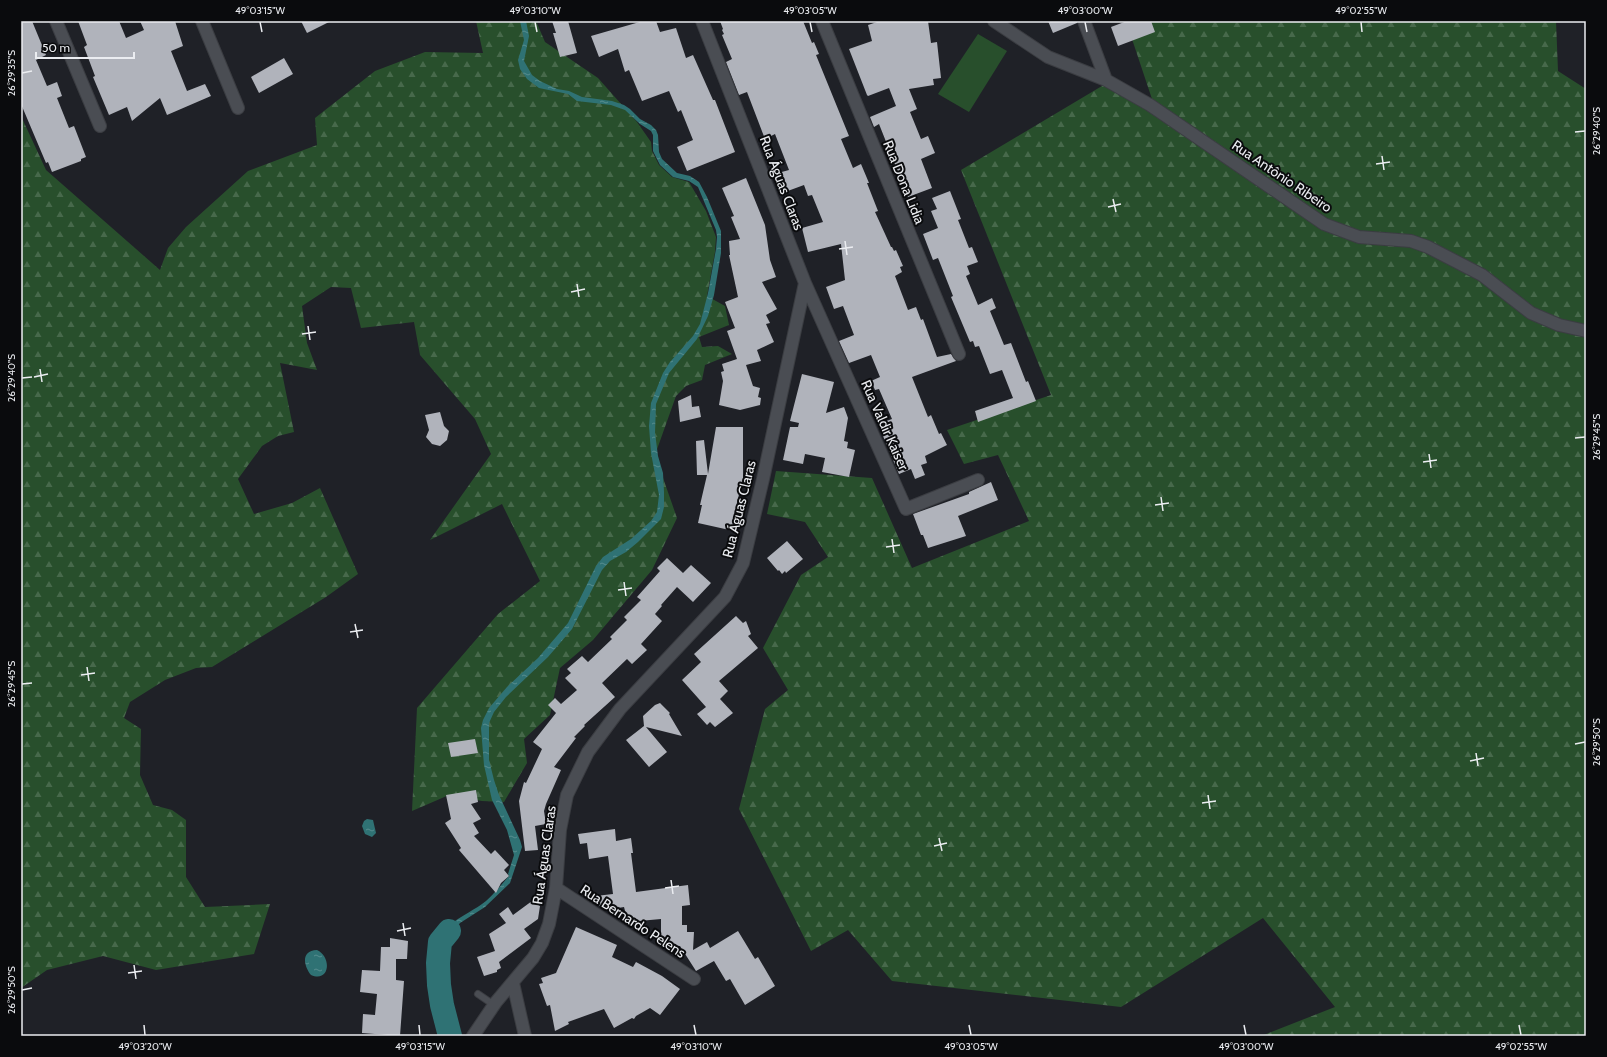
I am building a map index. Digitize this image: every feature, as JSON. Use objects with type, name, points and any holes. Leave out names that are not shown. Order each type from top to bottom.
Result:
[{"type":"street","points":[[56,21],[100,126]]},
{"type":"street","points":[[202,21],[238,108]]},
{"type":"street","name":"Rua Águas Claras","points":[[473,1036],[494,1005],[533,958],[542,943],[549,924],[556,888],[560,830],[567,795],[588,752],[620,708],[725,597],[743,563],[764,471],[805,283],[702,21]]},
{"type":"street","name":"Rua Dona Lidia","points":[[822,21],[959,354]]},
{"type":"street","name":"Rua Antônio Ribeiro","points":[[994,21],[1048,57],[1106,80],[1150,105],[1324,224],[1359,237],[1412,241],[1428,247],[1482,275],[1531,313],[1559,325],[1586,331]]},
{"type":"street","points":[[1084,21],[1106,80]]},
{"type":"street","name":"Rua Valdir Kaiser","points":[[805,283],[906,509],[978,480]]},
{"type":"street","name":"Rua Bernardo Pelens","points":[[556,888],[694,979]]},
{"type":"street","points":[[513,983],[525,1036]]},
{"type":"lane","points":[[478,994],[494,1005]]},
{"type":"green space","points":[[476,21],[536,21],[545,42],[598,78],[637,122],[651,142],[652,151],[659,165],[672,177],[689,182],[706,211],[716,237],[715,252],[707,296],[725,306],[729,325],[699,337],[702,347],[718,346],[732,354],[705,365],[702,380],[686,386],[676,396],[655,455],[677,518],[652,570],[593,640],[560,668],[550,715],[524,739],[527,763],[504,802],[482,801],[449,795],[412,811],[417,708],[498,614],[540,581],[502,504],[430,540],[491,454],[475,419],[420,355],[414,322],[361,328],[351,288],[331,287],[302,306],[307,343],[317,370],[280,363],[294,432],[278,436],[262,446],[238,479],[254,514],[292,503],[320,488],[358,574],[326,597],[212,667],[196,668],[165,680],[130,702],[124,718],[141,729],[140,775],[153,805],[172,810],[186,820],[186,877],[205,907],[270,904],[254,954],[156,970],[103,956],[47,970],[21,988],[21,116],[46,170],[160,270],[168,248],[186,227],[248,171],[317,145],[315,118],[375,71],[425,52],[483,53]]},
{"type":"green space","points":[[1126,21],[1556,21],[1558,71],[1586,89],[1586,1036],[1261,1036],[1335,1007],[1263,918],[1121,1007],[892,981],[848,930],[811,951],[739,809],[765,709],[788,690],[763,648],[801,575],[828,557],[805,522],[767,514],[776,471],[872,478],[912,568],[1029,521],[998,455],[964,464],[947,430],[1051,395],[961,170],[1107,83],[1156,111]]},
{"type":"green space","points":[[978,34],[1007,51],[969,112],[938,94]]},
{"type":"water","points":[[520,21],[526,21],[529,36],[524,61],[532,75],[540,81],[557,89],[569,91],[582,97],[612,101],[624,105],[656,130],[658,135],[659,152],[662,159],[677,173],[690,176],[699,182],[707,197],[721,231],[721,253],[714,295],[708,316],[697,339],[669,373],[656,404],[655,433],[658,456],[663,473],[664,492],[664,507],[661,519],[638,542],[626,552],[610,561],[602,570],[572,629],[548,657],[506,697],[494,712],[489,723],[489,760],[494,780],[522,847],[510,883],[485,907],[460,923],[444,942],[441,962],[436,958],[437,946],[441,936],[446,929],[460,917],[486,901],[498,889],[509,876],[508,874],[514,855],[507,830],[492,800],[484,765],[481,728],[483,720],[489,708],[507,687],[538,658],[568,623],[596,566],[603,557],[631,539],[651,521],[657,512],[659,495],[651,453],[649,426],[651,403],[663,373],[670,362],[693,336],[700,324],[708,293],[716,249],[716,230],[698,187],[689,181],[673,177],[660,165],[653,151],[653,135],[651,131],[640,124],[625,110],[611,105],[577,101],[568,94],[539,88],[527,79],[520,69],[518,60],[524,40]]},
{"type":"water","points":[[367,819],[373,820],[376,833],[372,837],[365,834],[362,826],[364,821]]},
{"type":"water","points":[[317,950],[322,953],[325,958],[327,968],[322,975],[317,977],[311,975],[305,960],[308,953]]},
{"type":"water","points":[[435,966],[441,970],[443,993],[454,1036],[447,1036],[437,993]]},
{"type":"building","points":[[21,21],[32,21],[46,55],[36,60],[47,86],[57,82],[62,96],[57,98],[69,128],[74,126],[86,157],[81,159],[81,161],[52,172],[48,162],[46,163],[21,104]]},
{"type":"building","points":[[78,21],[119,21],[126,38],[144,30],[140,21],[175,21],[183,46],[171,51],[187,91],[205,84],[211,96],[167,115],[160,98],[132,121],[127,107],[109,115],[93,77],[95,76],[84,47],[87,45]]},
{"type":"building","points":[[301,21],[331,21],[307,33]]},
{"type":"building","points":[[552,21],[568,21],[577,53],[560,57],[553,33],[556,33]]},
{"type":"building","points":[[643,21],[656,21],[660,32],[676,28],[686,58],[693,55],[713,100],[715,100],[735,152],[687,171],[677,147],[693,140],[681,110],[678,112],[669,91],[642,101],[629,70],[625,72],[618,49],[599,57],[591,36]]},
{"type":"building","points":[[720,21],[803,21],[812,43],[814,42],[819,54],[816,55],[849,136],[841,139],[853,168],[861,164],[878,211],[875,212],[891,247],[894,251],[896,250],[903,266],[900,267],[902,272],[895,276],[908,310],[916,307],[921,320],[923,319],[937,357],[951,354],[956,361],[912,377],[928,417],[931,415],[939,434],[941,433],[947,445],[925,456],[927,463],[921,465],[925,475],[915,479],[911,469],[899,474],[878,424],[892,419],[879,389],[875,390],[871,381],[880,377],[871,355],[849,363],[839,341],[854,335],[843,306],[834,309],[826,287],[845,280],[841,244],[808,252],[802,228],[823,222],[812,195],[808,196],[804,185],[785,192],[778,173],[789,170],[775,134],[765,139],[747,92],[739,95],[726,62],[732,59],[722,35],[724,34]]},
{"type":"building","points":[[880,21],[928,21],[931,43],[937,42],[941,78],[933,79],[934,85],[909,89],[917,109],[910,112],[921,139],[928,136],[935,153],[921,159],[932,188],[908,197],[879,124],[874,127],[870,117],[896,106],[889,88],[868,96],[849,49],[872,41],[868,25]]},
{"type":"building","points":[[1048,21],[1077,21],[1077,23],[1053,33]]},
{"type":"building","points":[[1127,21],[1151,21],[1155,32],[1118,46],[1111,27]]},
{"type":"building","points":[[284,58],[293,74],[259,93],[251,77]]},
{"type":"building","points":[[746,178],[765,225],[770,260],[776,277],[762,282],[777,309],[766,315],[770,323],[766,324],[774,342],[757,350],[761,361],[746,365],[753,386],[760,388],[758,397],[761,398],[760,405],[740,410],[719,405],[723,381],[721,372],[724,371],[722,364],[737,359],[727,331],[735,328],[725,302],[738,297],[729,255],[729,241],[740,239],[731,217],[734,216],[722,188]]},
{"type":"building","points":[[950,191],[961,219],[958,220],[969,248],[972,247],[978,262],[967,266],[970,274],[966,276],[978,305],[992,298],[996,308],[990,311],[1004,345],[1011,343],[1026,382],[1028,381],[1036,401],[978,422],[975,411],[1013,398],[1002,370],[990,374],[979,346],[975,347],[973,341],[970,342],[951,297],[953,296],[938,258],[933,260],[923,234],[938,228],[931,211],[937,209],[932,198]]},
{"type":"building","points":[[802,374],[834,382],[826,413],[844,407],[848,418],[844,441],[848,442],[847,448],[855,450],[849,477],[822,472],[825,458],[805,454],[803,464],[783,460],[790,427],[798,427],[799,423],[790,421]]},
{"type":"building","points":[[691,395],[692,407],[699,406],[701,417],[680,422],[678,401]]},
{"type":"building","points":[[440,412],[444,426],[449,431],[447,440],[440,446],[432,444],[426,437],[429,430],[425,415]]},
{"type":"building","points":[[716,427],[743,427],[743,478],[734,515],[738,516],[734,531],[698,523],[702,505],[700,505],[707,475],[697,475],[696,441],[704,440],[708,474]]},
{"type":"building","points":[[991,482],[998,500],[958,516],[966,536],[928,548],[913,514],[969,494],[969,492]]},
{"type":"building","points":[[787,541],[803,559],[786,573],[785,571],[782,574],[767,558]]},
{"type":"building","points":[[667,558],[683,573],[691,565],[711,583],[693,602],[677,587],[655,614],[662,621],[641,644],[647,650],[632,664],[627,659],[602,683],[615,697],[584,725],[585,726],[574,737],[576,738],[554,767],[561,770],[544,811],[546,824],[535,826],[538,850],[525,851],[519,801],[524,782],[526,783],[542,749],[533,742],[556,713],[548,705],[555,698],[561,704],[577,690],[565,678],[571,673],[567,669],[582,656],[588,662],[612,639],[610,637],[627,620],[624,617],[641,600],[637,597],[660,571],[657,568]]},
{"type":"building","points":[[736,616],[743,623],[746,621],[751,634],[748,636],[758,648],[719,681],[728,691],[720,699],[733,713],[715,727],[710,722],[707,725],[697,714],[706,707],[682,680],[701,662],[694,654]]},
{"type":"building","points":[[660,703],[670,713],[669,714],[682,736],[646,727],[667,752],[649,767],[626,740],[644,726],[643,716],[655,705]]},
{"type":"building","points":[[475,739],[478,753],[451,757],[448,743]]},
{"type":"building","points":[[476,790],[478,802],[471,804],[481,819],[473,823],[479,833],[474,836],[491,854],[495,850],[509,865],[504,870],[509,876],[501,883],[496,893],[459,850],[461,848],[445,823],[451,819],[446,795]]},
{"type":"building","points":[[615,829],[616,841],[631,838],[633,853],[631,853],[636,892],[688,885],[690,905],[682,906],[682,925],[687,925],[687,932],[694,932],[693,950],[707,942],[710,948],[738,931],[755,959],[758,957],[775,986],[745,1005],[730,979],[726,981],[714,961],[696,971],[680,946],[661,946],[661,919],[628,922],[624,907],[606,910],[587,897],[613,894],[608,856],[589,859],[587,843],[580,844],[578,834]]},
{"type":"building","points":[[532,901],[540,906],[538,919],[524,929],[531,938],[499,962],[501,968],[497,970],[497,972],[484,976],[477,957],[495,951],[489,934],[506,923],[499,914],[508,907],[513,915]]},
{"type":"building","points":[[576,927],[617,945],[612,957],[633,967],[636,962],[662,976],[680,989],[660,1015],[650,1008],[636,1016],[634,1019],[632,1018],[614,1028],[604,1009],[568,1022],[569,1024],[555,1031],[550,1005],[547,1006],[539,984],[543,983],[541,978],[556,973]]},
{"type":"building","points":[[390,938],[408,941],[407,959],[396,959],[396,980],[404,981],[400,1036],[362,1033],[363,1014],[375,1015],[377,994],[360,992],[362,970],[380,971],[381,947],[390,947]]},
{"type":"waterway","points":[[449,931],[440,942],[438,963],[442,1005],[450,1036]]}]
